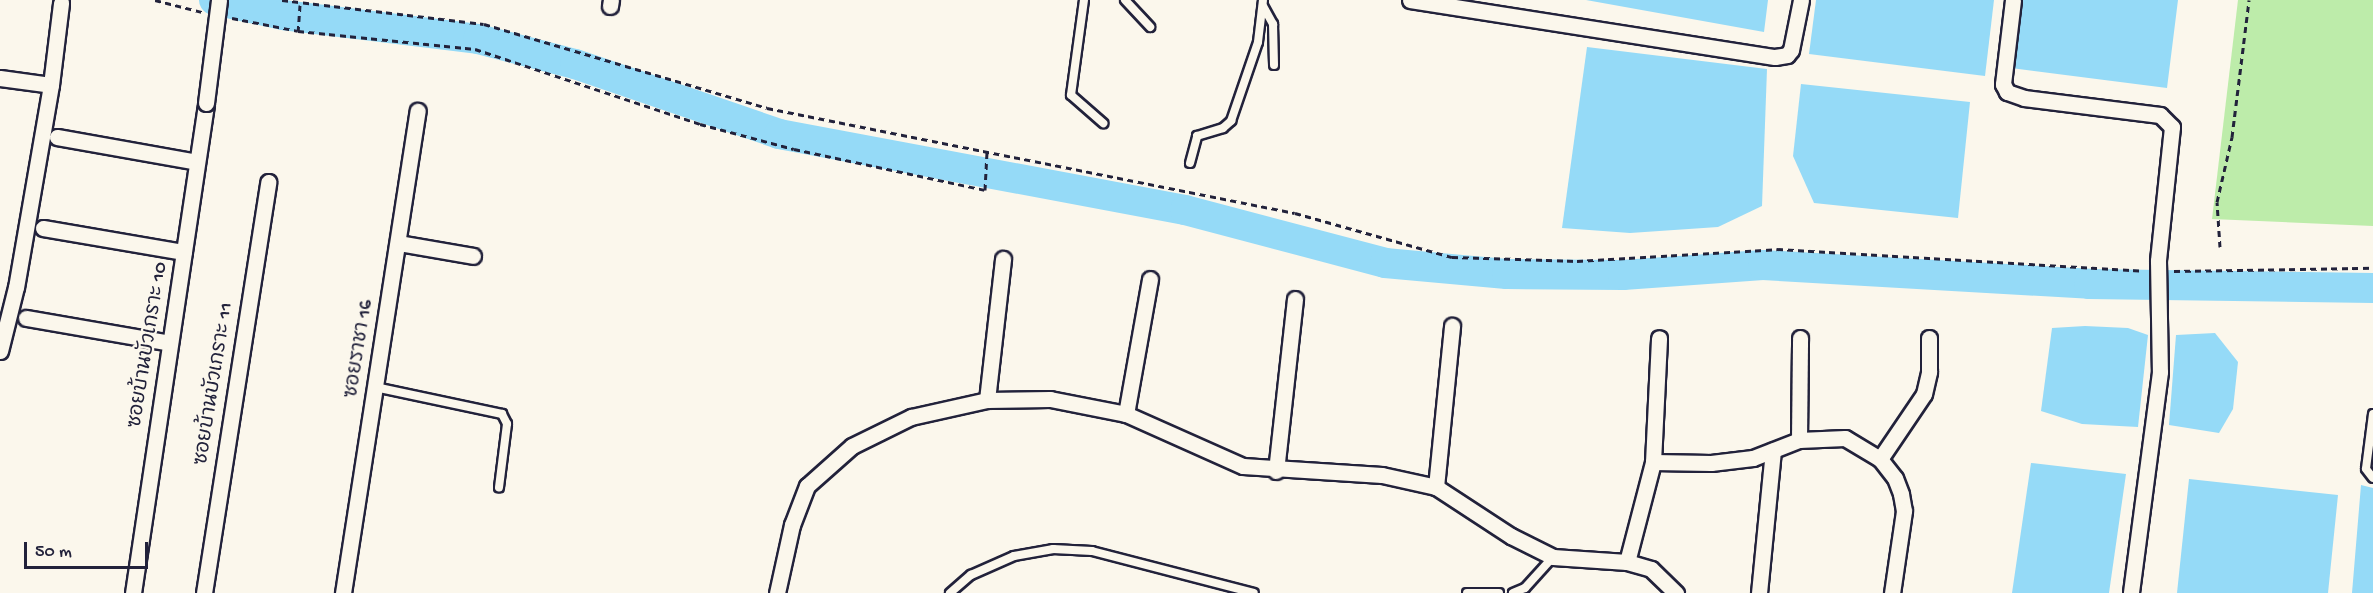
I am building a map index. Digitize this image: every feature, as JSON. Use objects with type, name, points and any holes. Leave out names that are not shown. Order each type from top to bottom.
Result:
[{"type":"street","name":"ซอยบ้านบัวเกราะ 10","points":[[133,593],[206,103],[219,0]]},
{"type":"street","points":[[1410,0],[1775,57],[1787,55],[1791,50],[1801,0]]},
{"type":"street","points":[[2013,0],[2003,84],[2007,92],[2024,98],[2160,115],[2170,121],[2174,136],[2157,276],[2160,372],[2131,593]]},
{"type":"street","points":[[0,351],[16,287],[51,85],[61,3]]},
{"type":"street","points":[[0,78],[51,85]]},
{"type":"street","name":"ซอยราชา 16","points":[[343,593],[418,111]]},
{"type":"street","points":[[57,137],[197,162]]},
{"type":"street","name":"ซอยบ้านบัวเกราะ 11","points":[[204,593],[268,182]]},
{"type":"street","points":[[44,228],[184,252]]},
{"type":"street","points":[[398,243],[473,256]]},
{"type":"street","points":[[987,400],[1003,259]]},
{"type":"street","points":[[1126,414],[1150,279]]},
{"type":"street","points":[[1276,471],[1295,299]]},
{"type":"street","points":[[26,318],[170,343]]},
{"type":"street","points":[[1436,487],[1452,326]]},
{"type":"street","points":[[1628,562],[1653,462],[1659,338]]},
{"type":"street","points":[[1799,440],[1800,338]]},
{"type":"street","points":[[1880,459],[1924,394],[1929,372],[1929,338]]},
{"type":"street","points":[[777,593],[792,525],[807,486],[852,446],[912,417],[987,400],[1050,399],[1126,414],[1243,466],[1276,471],[1330,470],[1382,475],[1436,487],[1511,536],[1554,557],[1628,562],[1651,569],[1676,593]]},
{"type":"street","points":[[1653,462],[1711,463],[1753,458],[1799,440],[1840,437],[1880,459],[1895,478],[1904,511],[1892,593]]},
{"type":"street","points":[[1759,593],[1773,451]]},
{"type":"lane","points":[[1084,0],[1071,95],[1103,123]]},
{"type":"lane","points":[[1125,0],[1150,27]]},
{"type":"lane","points":[[1263,3],[1273,24],[1274,65]]},
{"type":"lane","points":[[1190,163],[1197,136],[1223,128],[1231,121],[1258,42],[1263,3]]},
{"type":"lane","points":[[375,387],[502,414],[507,424],[499,487]]},
{"type":"lane","points":[[2373,414],[2366,469],[2373,478]]},
{"type":"lane","points":[[950,593],[971,575],[1014,556],[1053,549],[1092,551],[1254,593]]},
{"type":"lane","points":[[1513,593],[1525,588],[1554,557]]},
{"type":"lane","points":[[1467,593],[1499,593]]},
{"type":"path","points":[[282,0],[300,4],[484,24],[767,108],[1295,213],[1452,257],[1577,261],[1777,249],[2157,276],[2373,268]]},
{"type":"path","points":[[2220,247],[2217,202],[2232,137],[2249,0]]},
{"type":"path","points":[[300,4],[298,31],[475,48],[700,124],[794,149],[985,190],[987,152]]},
{"type":"green space","points":[[2238,0],[2373,0],[2373,226],[2212,219]]},
{"type":"water","points":[[1586,0],[1768,0],[1764,32]]},
{"type":"water","points":[[1816,0],[1994,0],[1985,76],[1809,54]]},
{"type":"water","points":[[2020,0],[2178,0],[2167,88],[2011,68]]},
{"type":"water","points":[[1587,47],[1767,69],[1762,206],[1718,227],[1630,233],[1562,228]]},
{"type":"water","points":[[1801,84],[1970,102],[1958,218],[1814,203],[1793,156]]},
{"type":"water","points":[[2085,326],[2128,328],[2148,335],[2138,427],[2082,424],[2041,411],[2052,328]]},
{"type":"water","points":[[2215,333],[2238,362],[2233,409],[2219,433],[2169,425],[2176,335]]},
{"type":"water","points":[[2031,463],[2126,474],[2109,593],[2012,593]]},
{"type":"water","points":[[2189,479],[2338,495],[2328,593],[2177,593]]},
{"type":"water","points":[[2361,485],[2373,488],[2373,593],[2352,593]]},
{"type":"waterway","points":[[214,0],[283,15],[478,39],[575,64],[779,134],[1185,210],[1385,263],[1507,274],[1623,275],[1763,265],[2089,284],[2373,288]]}]
